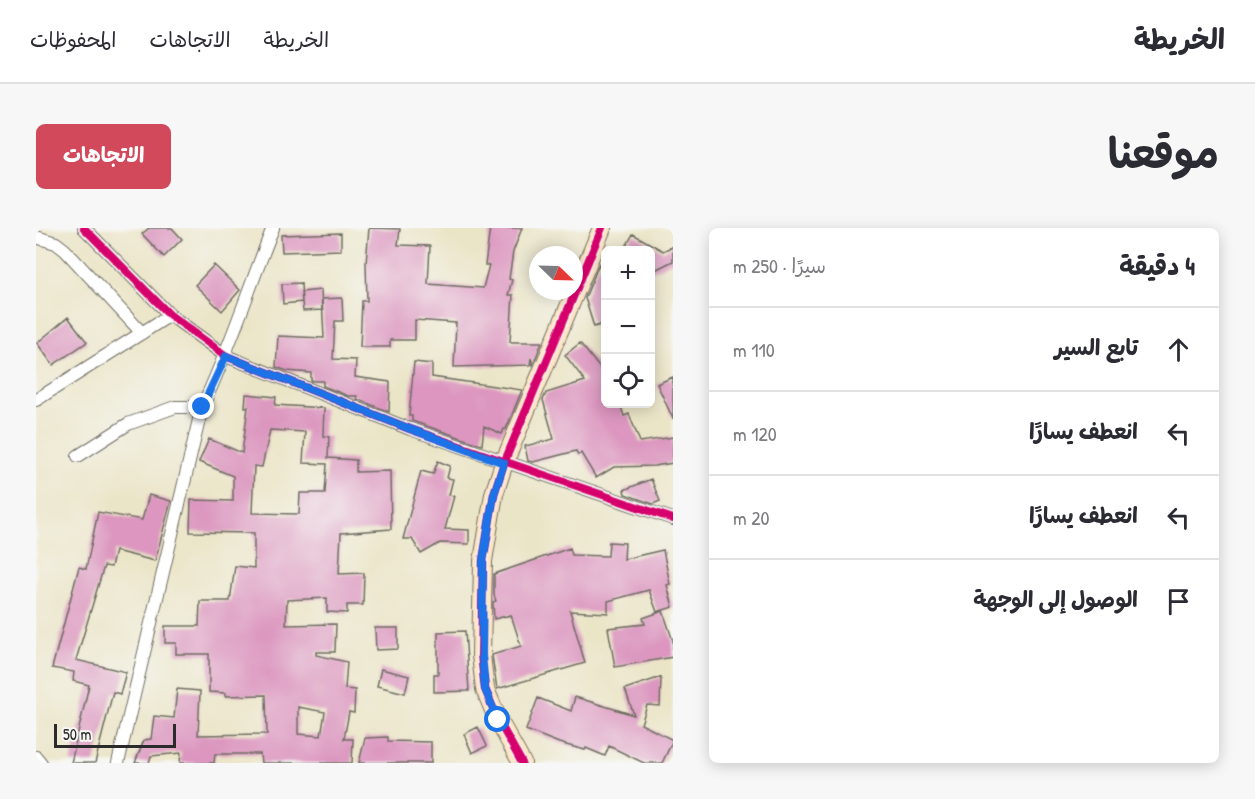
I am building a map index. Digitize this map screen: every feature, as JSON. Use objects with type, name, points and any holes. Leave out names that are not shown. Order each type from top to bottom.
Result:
[{"type":"street","points":[[84,228],[170,315],[226,356],[410,429],[673,519]]},
{"type":"street","points":[[118,763],[202,407],[226,356],[273,228]]},
{"type":"street","points":[[522,763],[498,720],[485,689],[482,655],[483,561],[494,494],[504,463],[602,228]]},
{"type":"street","points":[[36,237],[47,239],[65,250],[142,333]]},
{"type":"street","points":[[36,400],[170,315]]},
{"type":"street","points":[[78,456],[128,424],[175,407],[202,407]]},
{"type":"street","points":[[36,758],[41,763]]},
{"type":"building","points":[[149,228],[172,228],[182,239],[164,257],[142,234]]},
{"type":"building","points":[[369,228],[400,229],[398,245],[430,246],[428,284],[483,288],[489,265],[485,265],[490,228],[522,228],[513,252],[509,279],[512,280],[508,295],[513,295],[510,342],[542,342],[533,365],[531,358],[530,365],[454,367],[456,323],[415,320],[415,340],[390,340],[390,347],[360,347],[362,301],[367,301],[366,263]]},
{"type":"building","points":[[341,233],[341,250],[282,252],[281,235]]},
{"type":"building","points":[[633,234],[654,246],[626,246]]},
{"type":"building","points":[[655,246],[663,251],[673,246],[673,261],[655,270]]},
{"type":"building","points":[[599,264],[601,265],[601,325],[594,327],[585,298]]},
{"type":"building","points":[[214,265],[240,290],[222,311],[195,285]]},
{"type":"building","points":[[301,283],[302,302],[283,304],[282,284]]},
{"type":"building","points":[[321,290],[322,310],[303,311],[301,292]]},
{"type":"building","points":[[342,298],[343,321],[335,321],[333,359],[356,360],[355,377],[390,382],[389,412],[357,399],[357,396],[348,396],[323,386],[323,381],[311,381],[311,373],[287,371],[276,367],[278,336],[324,338],[322,299]]},
{"type":"building","points":[[68,317],[87,342],[53,365],[37,343]]},
{"type":"building","points":[[580,343],[601,370],[601,408],[621,408],[624,416],[629,414],[640,442],[673,437],[673,463],[614,467],[596,478],[581,453],[578,455],[576,451],[533,462],[528,461],[525,446],[554,439],[543,400],[546,393],[585,381],[565,355]]},
{"type":"building","points":[[414,362],[432,364],[432,377],[522,390],[506,429],[502,434],[484,426],[482,445],[412,421],[412,416],[409,416]]},
{"type":"building","points":[[673,377],[673,419],[657,384]]},
{"type":"building","points":[[246,394],[276,397],[275,405],[324,408],[323,436],[329,437],[328,458],[356,460],[356,472],[390,471],[391,529],[341,533],[339,574],[364,573],[363,605],[347,605],[347,613],[327,612],[327,598],[287,600],[286,625],[336,624],[335,652],[316,652],[316,655],[347,662],[345,689],[355,690],[354,713],[349,712],[344,739],[353,739],[352,763],[261,763],[260,754],[215,754],[214,763],[180,763],[181,753],[151,756],[149,763],[135,763],[144,740],[151,739],[154,716],[174,718],[177,689],[200,691],[198,735],[267,734],[266,695],[225,696],[225,693],[209,692],[209,654],[176,654],[176,643],[165,643],[165,626],[199,626],[200,601],[230,601],[235,566],[254,568],[254,533],[190,532],[191,500],[233,501],[233,476],[199,462],[209,439],[242,453],[248,407],[245,407]],"holes":[[[270,430],[305,432],[303,463],[327,464],[325,493],[300,493],[299,514],[252,513],[254,466],[262,467]],[[298,707],[325,712],[321,736],[298,734]]]},
{"type":"building","points":[[438,461],[450,466],[447,478],[453,479],[449,495],[454,496],[445,529],[469,530],[469,544],[440,543],[421,554],[412,539],[403,539],[421,471],[433,474]]},
{"type":"building","points":[[651,479],[660,501],[653,504],[625,494],[624,490]]},
{"type":"building","points":[[149,495],[171,501],[155,561],[115,551],[111,567],[104,566],[76,660],[126,672],[120,694],[113,692],[95,763],[71,763],[89,685],[73,681],[74,672],[52,668],[79,567],[86,569],[98,512],[142,520]]},
{"type":"building","points":[[609,542],[625,543],[624,559],[663,550],[670,584],[667,585],[673,607],[657,612],[649,590],[608,601],[608,613],[570,611],[585,663],[497,689],[492,655],[521,646],[511,615],[494,619],[493,602],[496,601],[494,574],[570,548],[572,555],[608,556]]},
{"type":"building","points":[[663,611],[673,641],[673,657],[615,667],[608,628],[645,624],[643,618]]},
{"type":"building","points":[[375,628],[398,628],[398,649],[376,650]]},
{"type":"building","points":[[465,631],[469,691],[434,692],[434,674],[438,674],[438,632]]},
{"type":"building","points":[[381,669],[409,676],[405,693],[377,686]]},
{"type":"building","points":[[661,677],[660,706],[647,705],[641,724],[673,740],[662,763],[644,763],[609,746],[605,756],[586,748],[585,750],[559,743],[526,730],[538,698],[571,711],[575,697],[634,715],[625,689]]},
{"type":"building","points":[[478,727],[487,746],[472,753],[464,734]]},
{"type":"building","points":[[388,737],[388,741],[431,742],[431,763],[359,763],[365,738]]},
{"type":"cycle path","points":[[84,228],[170,315],[226,356],[410,429],[673,519]]},
{"type":"cycle path","points":[[522,763],[498,720],[485,689],[481,655],[483,561],[494,494],[504,463],[602,228]]},
{"type":"route","points":[[202,407],[226,356],[410,429],[504,463],[494,494],[483,561],[482,655],[485,689],[498,720]]}]
